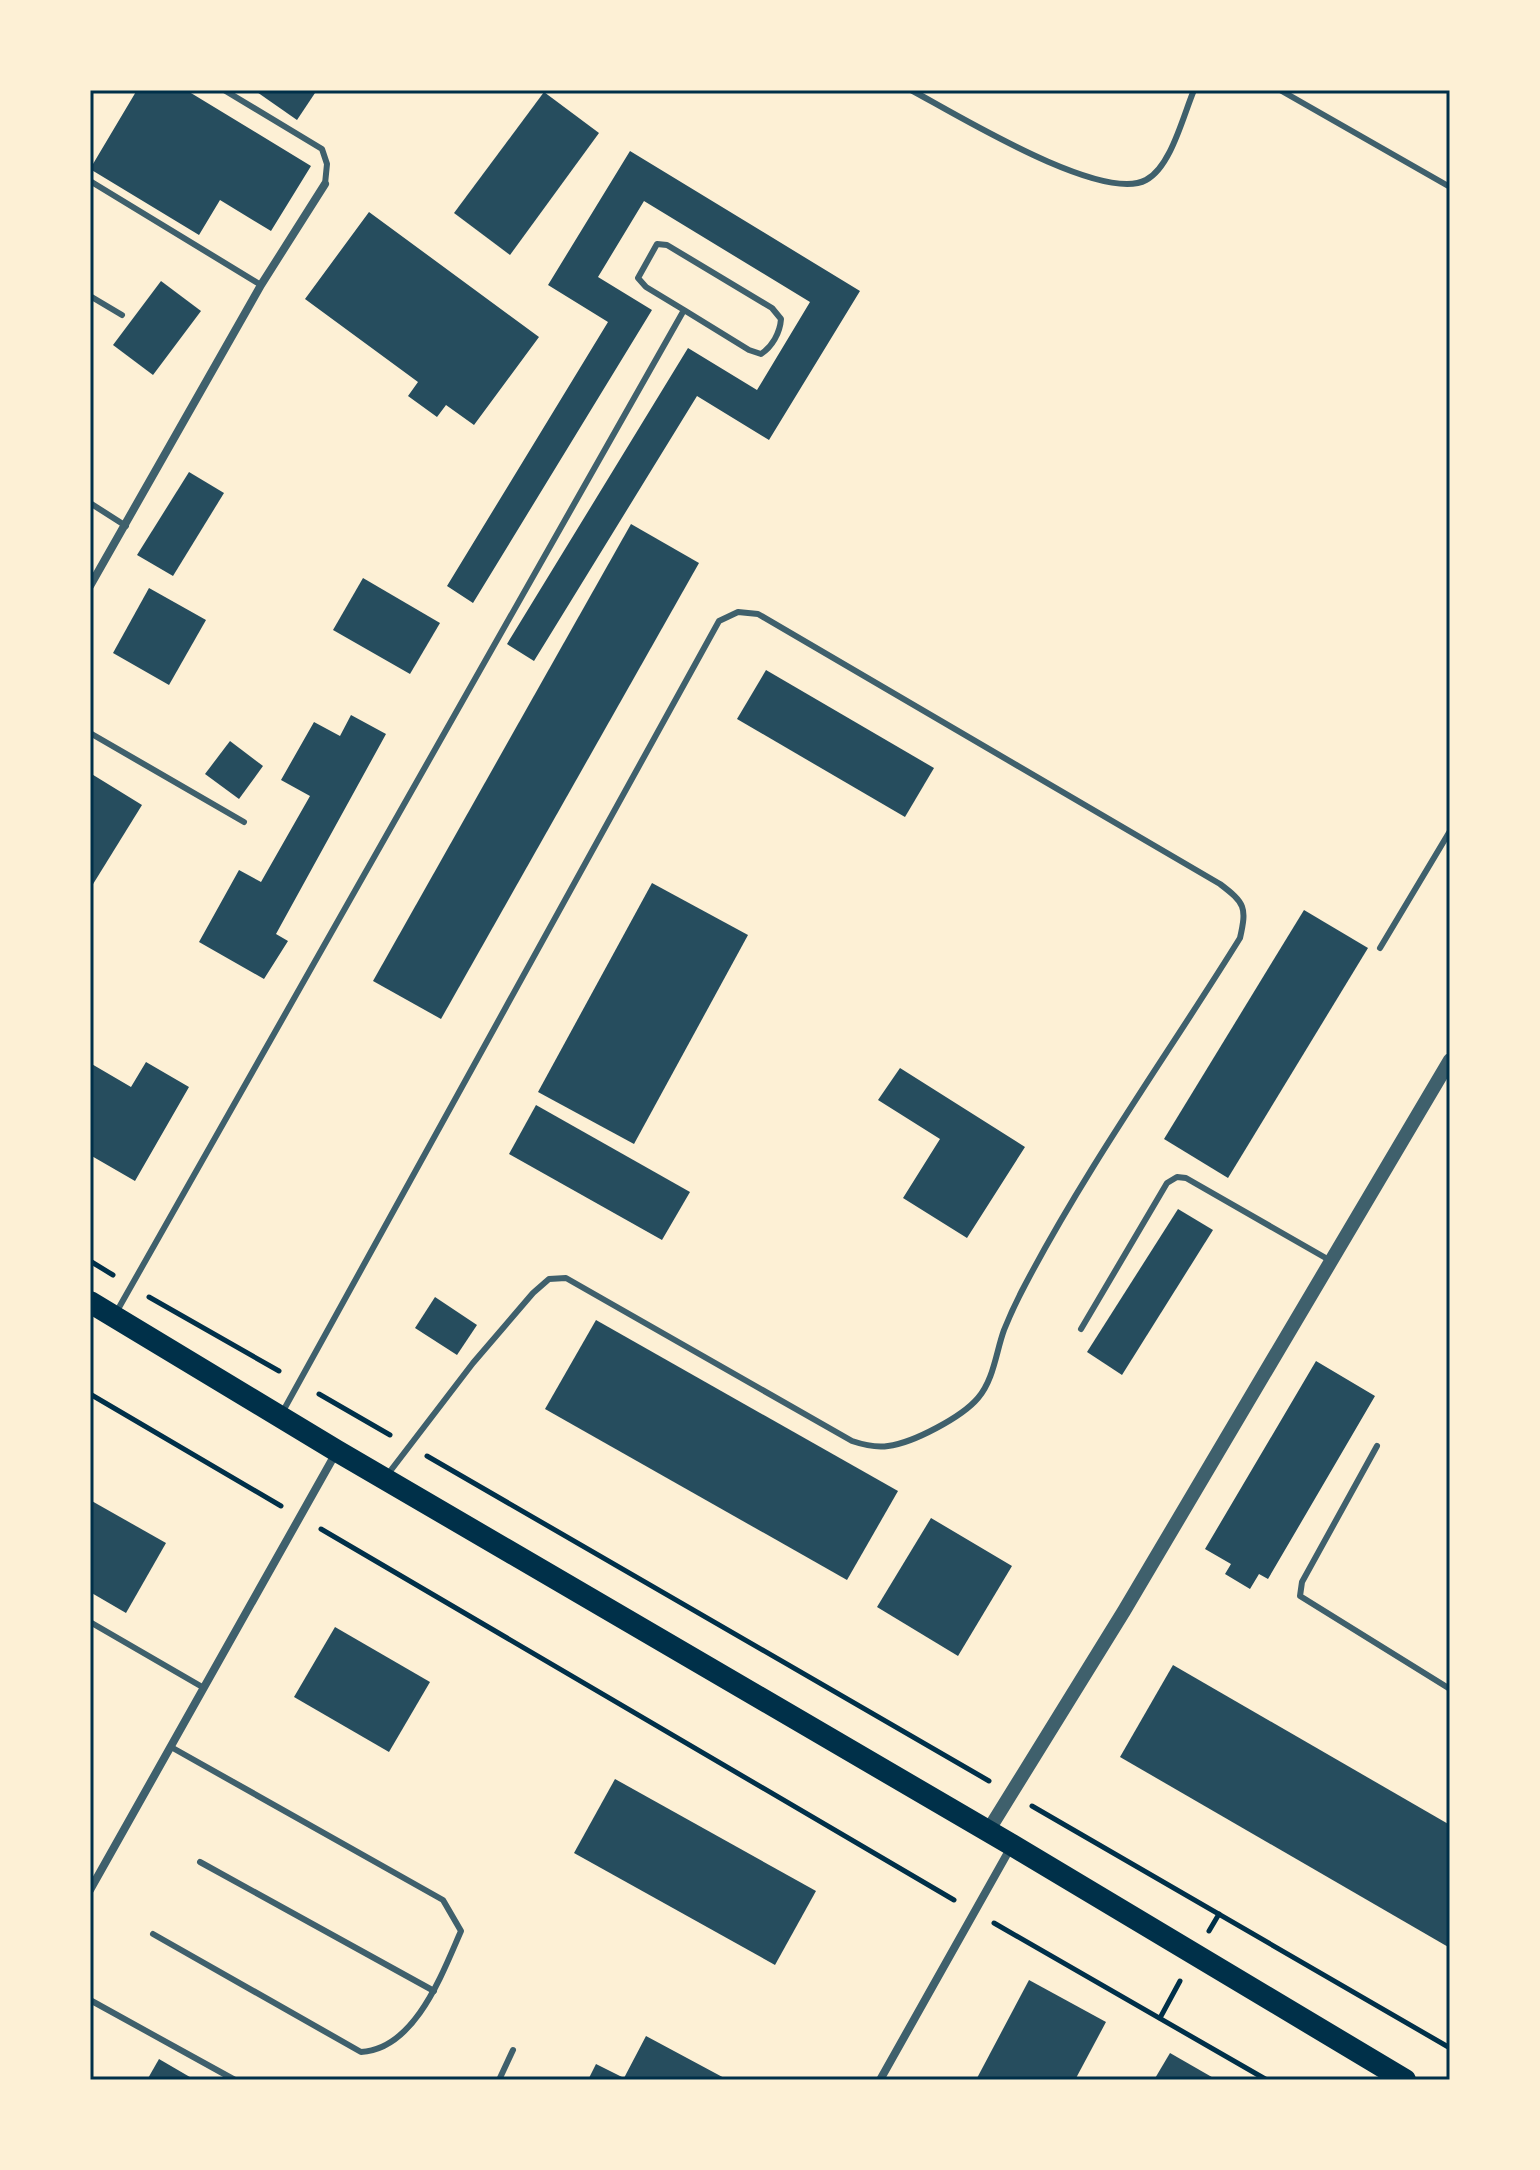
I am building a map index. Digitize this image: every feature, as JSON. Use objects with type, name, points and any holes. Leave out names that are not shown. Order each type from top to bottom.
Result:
[{"type":"highway","points":[[90,1302],[337,1451],[1012,1845],[1405,2080]]},
{"type":"street","points":[[90,586],[261,285],[325,184]]},
{"type":"street","points":[[988,1831],[1124,1611],[1450,1060]]},
{"type":"street","points":[[90,1890],[337,1451]]},
{"type":"street","points":[[880,2080],[1012,1845]]},
{"type":"lane","points":[[224,90],[322,149],[327,164],[325,184]]},
{"type":"lane","points":[[911,90],[1029,155],[1112,184],[1145,182],[1164,164],[1194,90]]},
{"type":"lane","points":[[1280,90],[1450,187]]},
{"type":"lane","points":[[90,181],[261,285]]},
{"type":"lane","points":[[657,244],[667,245],[772,308],[781,319],[780,329],[768,350],[761,354],[749,350],[684,310],[646,287],[638,278],[657,244]]},
{"type":"lane","points":[[90,296],[122,315]]},
{"type":"lane","points":[[114,1317],[684,310]]},
{"type":"lane","points":[[90,503],[126,526]]},
{"type":"lane","points":[[280,1416],[719,621],[738,612],[758,614],[1220,884],[1241,900],[1245,916],[1240,938],[1105,1146],[1024,1287],[1004,1329],[988,1383],[977,1399],[961,1413],[912,1440],[888,1446],[869,1446],[852,1441],[566,1278],[549,1279],[533,1293],[473,1363],[385,1478]]},
{"type":"lane","points":[[90,733],[244,822]]},
{"type":"lane","points":[[1380,948],[1450,831]]},
{"type":"lane","points":[[1081,1329],[1167,1183],[1177,1177],[1186,1178],[1331,1261]]},
{"type":"lane","points":[[1377,1446],[1302,1582],[1300,1596],[1450,1689]]},
{"type":"lane","points":[[90,1622],[204,1688]]},
{"type":"lane","points":[[153,1934],[361,2052],[378,2051],[403,2033],[434,1991],[461,1931],[443,1900],[171,1747]]},
{"type":"lane","points":[[200,1862],[434,1991]]},
{"type":"lane","points":[[90,2000],[235,2080]]},
{"type":"lane","points":[[499,2080],[513,2050]]},
{"type":"path","points":[[90,1261],[1450,2048]]},
{"type":"path","points":[[90,1394],[1267,2080]]},
{"type":"building","points":[[137,90],[186,90],[311,166],[271,231],[220,200],[199,235],[90,169]]},
{"type":"building","points":[[254,90],[317,90],[297,120]]},
{"type":"building","points":[[544,92],[599,133],[510,255],[454,213]]},
{"type":"building","points":[[630,151],[860,291],[769,440],[697,396],[534,661],[507,644],[688,348],[757,390],[810,302],[644,201],[598,277],[652,310],[473,603],[447,586],[608,322],[548,285]]},
{"type":"building","points":[[369,212],[539,337],[474,425],[446,405],[437,417],[408,396],[418,382],[305,299]]},
{"type":"building","points":[[161,281],[201,311],[153,375],[113,345]]},
{"type":"building","points":[[189,472],[224,493],[173,576],[137,555]]},
{"type":"building","points":[[631,524],[699,563],[441,1019],[373,981]]},
{"type":"building","points":[[363,578],[440,623],[410,674],[333,630]]},
{"type":"building","points":[[149,588],[206,620],[169,685],[113,653]]},
{"type":"building","points":[[766,670],[934,768],[905,817],[737,719]]},
{"type":"building","points":[[351,715],[386,734],[276,934],[288,941],[264,979],[199,942],[239,870],[261,882],[310,796],[281,780],[314,722],[340,736]]},
{"type":"building","points":[[230,741],[263,766],[239,799],[205,774]]},
{"type":"building","points":[[90,773],[142,805],[90,889]]},
{"type":"building","points":[[652,883],[748,935],[634,1144],[538,1092]]},
{"type":"building","points":[[1304,910],[1368,948],[1228,1178],[1164,1139]]},
{"type":"building","points":[[146,1062],[189,1087],[135,1181],[90,1155],[90,1063],[131,1087]]},
{"type":"building","points":[[900,1068],[1025,1147],[967,1238],[903,1198],[940,1139],[878,1100]]},
{"type":"building","points":[[536,1105],[690,1192],[662,1240],[509,1154]]},
{"type":"building","points":[[1178,1209],[1213,1230],[1122,1375],[1087,1352]]},
{"type":"building","points":[[435,1297],[477,1325],[457,1355],[415,1328]]},
{"type":"building","points":[[596,1320],[898,1491],[847,1580],[545,1409]]},
{"type":"building","points":[[1316,1361],[1375,1396],[1268,1579],[1259,1574],[1250,1589],[1225,1574],[1231,1564],[1205,1549]]},
{"type":"building","points":[[90,1500],[166,1543],[126,1613],[90,1592]]},
{"type":"building","points":[[931,1518],[1012,1566],[958,1656],[877,1607]]},
{"type":"building","points":[[335,1627],[430,1682],[389,1752],[294,1697]]},
{"type":"building","points":[[1173,1665],[1450,1825],[1450,1948],[1120,1757]]},
{"type":"building","points":[[615,1779],[816,1891],[775,1965],[574,1853]]},
{"type":"building","points":[[1029,1980],[1106,2022],[1075,2080],[976,2080]]},
{"type":"building","points":[[646,2036],[728,2080],[588,2080],[596,2064],[624,2078]]},
{"type":"building","points":[[1170,2053],[1217,2080],[1154,2080]]},
{"type":"building","points":[[159,2059],[195,2080],[147,2080]]}]
